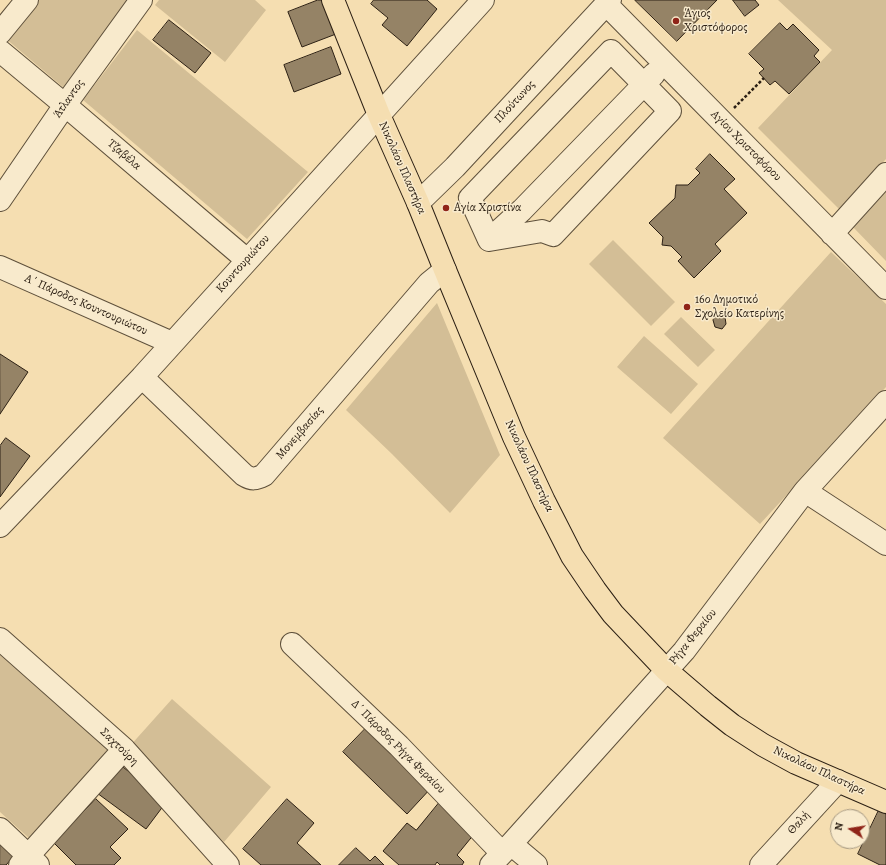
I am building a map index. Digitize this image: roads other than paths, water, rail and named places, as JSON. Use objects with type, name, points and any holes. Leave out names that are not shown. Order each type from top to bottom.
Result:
[{"type":"main road","name":"Νικολάου Πλαστήρα","points":[[333,0],[379,115],[418,203],[514,437],[572,556],[613,614],[666,670],[732,725],[763,745],[796,763],[886,802]]},
{"type":"street","points":[[0,33],[27,0]]},
{"type":"street","name":"Άτλαντος","points":[[0,200],[65,105],[141,0]]},
{"type":"street","name":"Κουντουριώτου","points":[[0,526],[142,377],[483,0]]},
{"type":"street","name":"Αγίου Χριστοφόρου","points":[[608,2],[664,63],[886,288]]},
{"type":"street","name":"Πλούτωνος","points":[[418,203],[455,167],[608,2]]},
{"type":"street","name":"Τζαβέλα","points":[[0,51],[247,260]]},
{"type":"street","points":[[489,240],[470,198],[611,51],[670,111],[553,236],[542,231],[522,210]]},
{"type":"street","points":[[489,240],[522,210],[664,63]]},
{"type":"street","points":[[455,167],[479,190]]},
{"type":"street","points":[[832,234],[886,174]]},
{"type":"street","points":[[489,240],[542,231]]},
{"type":"street","name":"Α΄ Πάροδος Κουντουριώτου","points":[[0,267],[172,343]]},
{"type":"street","name":"Μονεμβασίας","points":[[142,377],[244,475],[250,479],[258,478],[264,475],[429,283],[445,270]]},
{"type":"street","name":"Ρήγα Φεραίου","points":[[501,854],[695,636],[805,491],[886,402]]},
{"type":"street","points":[[805,491],[886,544]]},
{"type":"street","name":"Σαχτούρη","points":[[0,639],[124,749],[228,865]]},
{"type":"street","name":"Δ΄ Πάροδος Ρήγα Φεραίου","points":[[292,644],[400,746],[501,854],[536,865]]},
{"type":"street","points":[[0,829],[29,862],[124,749]]},
{"type":"street","name":"Θαλή","points":[[761,865],[838,781]]},
{"type":"place","name":"Άγιος Χριστόφορος","points":[[676,21]]},
{"type":"place","name":"Αγία Χριστίνα","points":[[446,208]]},
{"type":"place","name":"16ο Δημοτικό Σχολείο Κατερίνης","points":[[687,307]]}]
